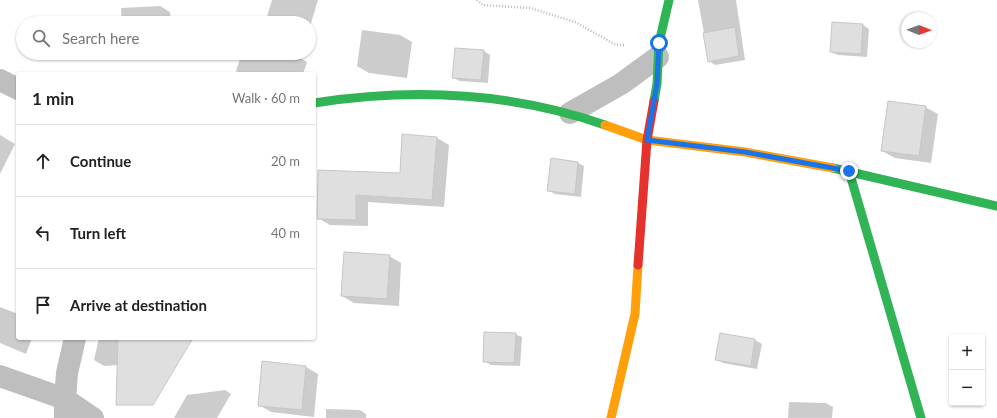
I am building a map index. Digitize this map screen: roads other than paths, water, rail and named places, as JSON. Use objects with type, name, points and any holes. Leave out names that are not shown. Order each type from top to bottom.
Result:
[{"type":"street","points":[[610,418],[635,314],[647,140],[657,84],[658,50],[669,0]]},
{"type":"street","points":[[570,113],[621,84],[658,50]]},
{"type":"street","points":[[0,80],[16,88]]},
{"type":"street","points":[[316,102],[353,97],[445,94],[517,102],[570,113],[647,140],[745,152],[849,171],[997,206]]},
{"type":"street","points":[[849,171],[921,418]]},
{"type":"street","points":[[65,408],[67,373],[75,340]]},
{"type":"street","points":[[0,376],[65,408],[93,418]]}]
